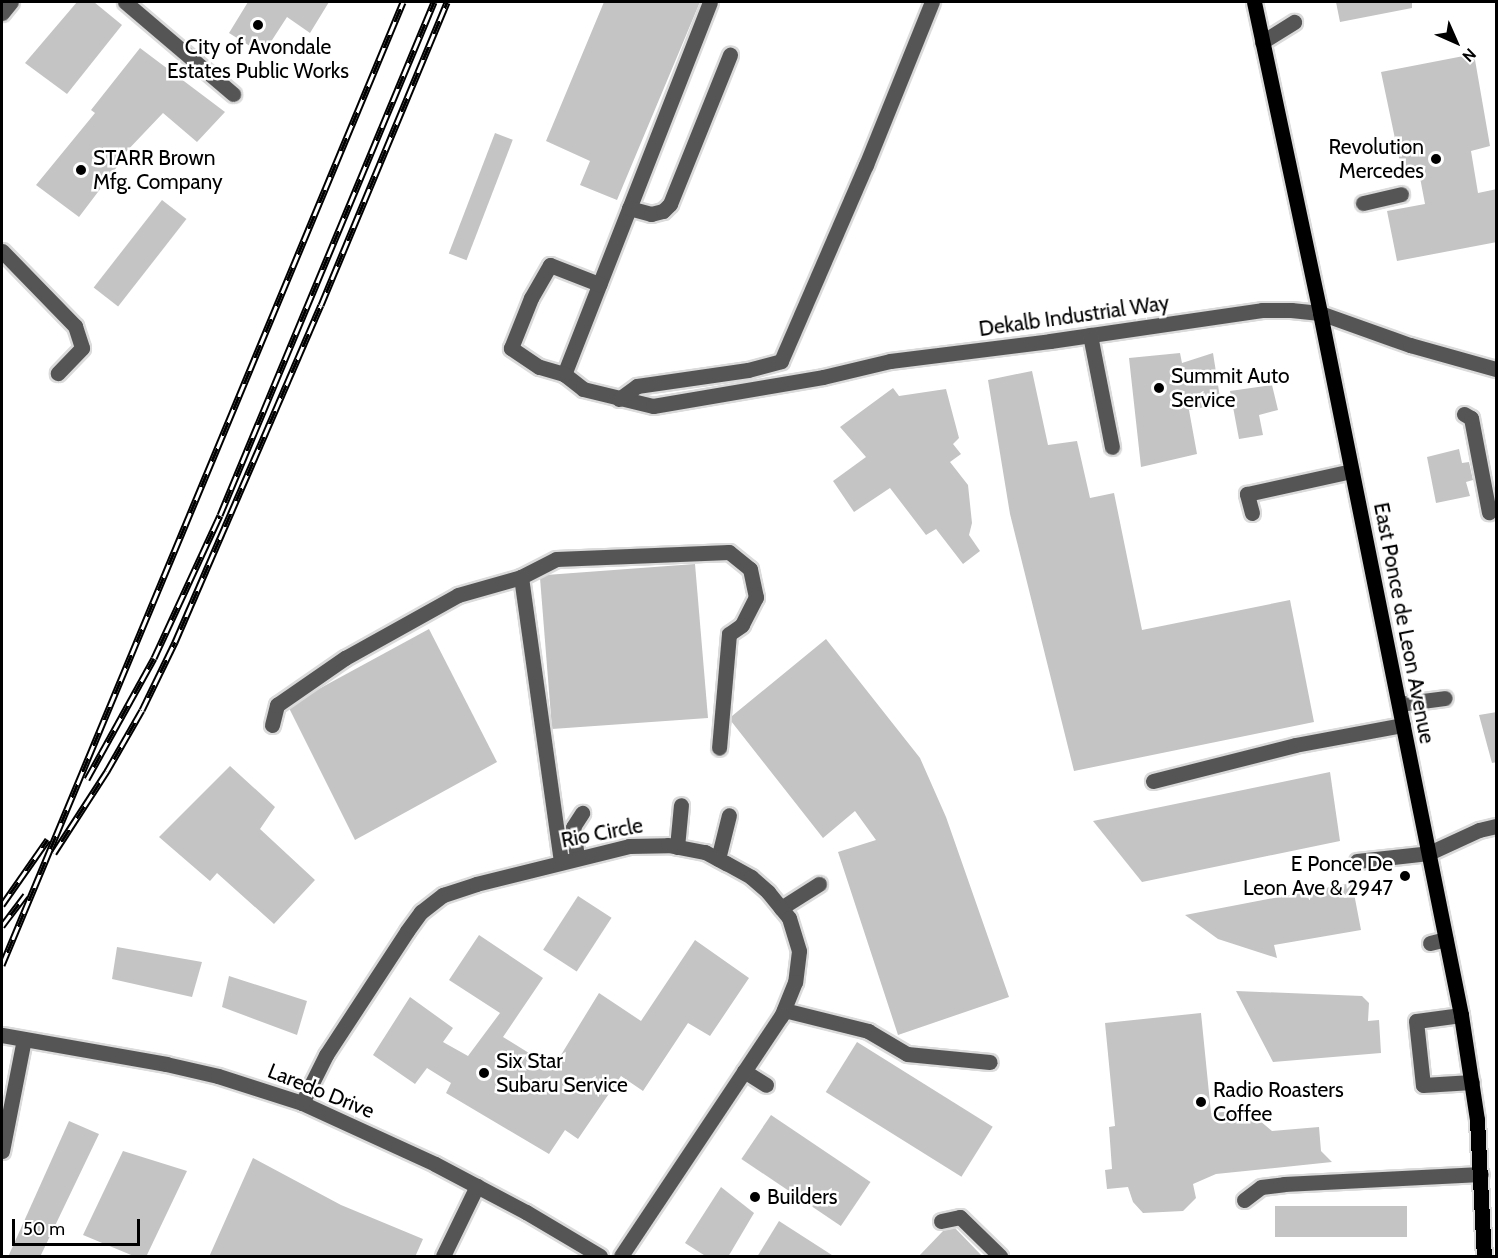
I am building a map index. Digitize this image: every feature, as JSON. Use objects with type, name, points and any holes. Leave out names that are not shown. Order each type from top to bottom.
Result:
[{"type":"main road","name":"East Ponce de Leon Avenue","points":[[1254,2],[1320,312],[1461,1015],[1472,1082],[1481,1174],[1484,1257]]},
{"type":"street","points":[[2,13],[11,2]]},
{"type":"street","points":[[124,2],[233,94]]},
{"type":"street","points":[[564,374],[710,2]]},
{"type":"street","points":[[599,284],[550,265],[531,298],[511,348],[539,367],[564,374],[583,389],[619,399],[637,386],[748,370],[781,361],[871,154],[932,2]]},
{"type":"street","points":[[1262,42],[1294,22]]},
{"type":"street","points":[[629,208],[651,214],[663,211],[670,204],[730,55]]},
{"type":"street","points":[[1363,203],[1401,194]]},
{"type":"street","points":[[2,251],[75,326],[82,348],[58,373]]},
{"type":"street","name":"Dekalb Industrial Way","points":[[619,399],[653,406],[823,377],[890,361],[1262,310],[1320,312],[1410,345],[1497,369]]},
{"type":"street","points":[[1090,335],[1112,447]]},
{"type":"street","points":[[1464,414],[1471,418],[1489,512]]},
{"type":"street","points":[[1252,513],[1248,494],[1352,471]]},
{"type":"street","points":[[272,725],[277,705],[345,658],[458,595],[521,577],[556,560],[729,552],[750,569],[756,597],[742,625],[729,634],[719,748]]},
{"type":"street","points":[[521,577],[561,862]]},
{"type":"street","points":[[1399,704],[1445,698]]},
{"type":"street","points":[[1154,781],[1295,745],[1403,725]]},
{"type":"street","points":[[677,847],[681,805]]},
{"type":"street","points":[[577,858],[573,827],[582,813]]},
{"type":"street","points":[[718,859],[729,815]]},
{"type":"street","points":[[1357,861],[1429,853],[1479,830],[1497,826]]},
{"type":"street","name":"Rio Circle","points":[[302,1103],[312,1078],[399,935],[421,912],[443,895],[458,888],[629,846],[677,847],[705,852],[751,877],[782,908],[796,935],[799,951],[795,982],[784,1010],[621,1257]]},
{"type":"street","points":[[782,908],[819,884]]},
{"type":"street","points":[[1430,943],[1446,939]]},
{"type":"street","points":[[784,1010],[868,1030],[908,1054],[990,1062]]},
{"type":"street","points":[[1461,1015],[1416,1021],[1423,1085],[1472,1082]]},
{"type":"street","name":"Laredo Drive","points":[[2,1035],[166,1064],[218,1076],[302,1103],[346,1121],[477,1186],[526,1212],[600,1257]]},
{"type":"street","points":[[2,1151],[24,1040]]},
{"type":"street","points":[[744,1071],[766,1085]]},
{"type":"street","points":[[1244,1200],[1262,1187],[1284,1184],[1481,1174]]},
{"type":"street","points":[[443,1257],[477,1186]]},
{"type":"street","points":[[941,1221],[960,1217],[1000,1257]]},
{"type":"building","points":[[77,2],[94,2],[122,25],[67,94],[25,63]]},
{"type":"building","name":"City of Avondale Estates Public Works","points":[[248,2],[329,2],[310,33],[287,17],[263,54],[229,33]]},
{"type":"building","points":[[604,2],[700,2],[617,200],[580,185],[590,161],[546,141]]},
{"type":"building","points":[[1336,2],[1412,2],[1412,8],[1340,22]]},
{"type":"building","points":[[140,48],[225,112],[197,142],[163,113],[124,154],[126,155],[79,217],[36,185],[95,113],[91,110]]},
{"type":"building","name":"Revolution Mercedes","points":[[1474,54],[1490,146],[1471,151],[1478,193],[1497,189],[1497,242],[1397,261],[1387,211],[1425,204],[1418,167],[1402,172],[1381,72]]},
{"type":"building","points":[[495,133],[513,140],[467,260],[449,253]]},
{"type":"building","points":[[162,200],[186,219],[118,307],[94,287]]},
{"type":"building","points":[[1180,353],[1182,363],[1213,353],[1221,404],[1189,410],[1197,454],[1141,467],[1129,358]]},
{"type":"building","points":[[1032,371],[1048,445],[1077,441],[1090,498],[1114,493],[1142,630],[1290,600],[1314,722],[1074,771],[1010,514],[988,380]]},
{"type":"building","points":[[1272,385],[1278,410],[1259,415],[1263,435],[1239,439],[1230,391]]},
{"type":"building","points":[[893,388],[899,396],[946,389],[959,438],[953,444],[961,454],[950,462],[968,485],[972,523],[969,535],[980,551],[963,564],[936,529],[926,535],[890,488],[854,512],[833,481],[866,457],[840,427]]},
{"type":"building","points":[[1459,449],[1462,463],[1469,462],[1473,480],[1466,482],[1470,496],[1436,503],[1427,457]]},
{"type":"building","points":[[695,564],[708,718],[552,729],[540,578],[546,575]]},
{"type":"building","points":[[429,629],[497,762],[355,840],[289,708],[315,691]]},
{"type":"building","points":[[826,639],[920,758],[946,817],[1009,997],[898,1035],[838,852],[876,840],[855,811],[823,838],[731,721],[732,716]]},
{"type":"building","points":[[1497,712],[1497,762],[1492,763],[1479,715]]},
{"type":"building","points":[[230,766],[275,807],[260,829],[315,880],[274,924],[217,873],[210,881],[159,837]]},
{"type":"building","points":[[1330,772],[1340,841],[1142,882],[1093,821]]},
{"type":"building","points":[[1352,883],[1361,930],[1274,945],[1277,958],[1218,939],[1185,915]]},
{"type":"building","points":[[578,896],[612,918],[577,971],[543,950]]},
{"type":"building","points":[[479,935],[543,978],[503,1037],[553,1068],[599,993],[641,1021],[695,940],[749,978],[710,1036],[688,1023],[643,1091],[621,1076],[578,1139],[565,1130],[549,1154],[446,1093],[451,1083],[427,1068],[415,1084],[373,1055],[410,997],[453,1028],[443,1042],[468,1056],[500,1013],[449,980]]},
{"type":"building","points":[[117,947],[202,962],[192,997],[112,979]]},
{"type":"building","points":[[229,976],[307,1001],[297,1035],[222,1007]]},
{"type":"building","points":[[1236,991],[1362,996],[1369,1003],[1368,1021],[1379,1020],[1381,1053],[1273,1062]]},
{"type":"building","points":[[1201,1013],[1211,1113],[1247,1110],[1272,1131],[1319,1127],[1321,1151],[1332,1162],[1216,1174],[1193,1184],[1196,1198],[1183,1211],[1143,1213],[1133,1202],[1128,1187],[1107,1189],[1105,1170],[1112,1169],[1109,1127],[1115,1126],[1105,1023]]},
{"type":"building","points":[[857,1042],[993,1127],[961,1177],[826,1092]]},
{"type":"building","points":[[771,1115],[870,1182],[841,1226],[741,1159]]},
{"type":"building","points":[[69,1121],[99,1134],[40,1257],[8,1257]]},
{"type":"building","points":[[123,1151],[187,1171],[146,1257],[136,1257],[83,1235]]},
{"type":"building","points":[[253,1158],[341,1205],[423,1239],[415,1257],[209,1257]]},
{"type":"building","points":[[721,1187],[754,1213],[728,1257],[707,1257],[685,1243]]},
{"type":"building","points":[[1275,1206],[1407,1206],[1407,1237],[1275,1237]]},
{"type":"building","points":[[779,1221],[835,1257],[757,1257]]},
{"type":"building","points":[[955,1228],[983,1257],[918,1257],[944,1230]]},
{"type":"railway","points":[[2,965],[403,2]]},
{"type":"railway","points":[[87,779],[154,658],[220,515],[434,2]]},
{"type":"railway","points":[[54,853],[107,771],[142,710],[175,642],[321,305],[447,2]]},
{"type":"railway","points":[[2,905],[48,839]]},
{"type":"railway","points":[[2,926],[25,895]]},
{"type":"place","name":"City of Avondale Estates Public Works","points":[[258,25]]},
{"type":"place","name":"Revolution Mercedes","points":[[1436,159]]},
{"type":"place","name":"STARR Brown Mfg. Company","points":[[81,170]]},
{"type":"place","name":"Summit Auto Service","points":[[1159,388]]},
{"type":"place","name":"E Ponce De Leon Ave & 2947","points":[[1405,876]]},
{"type":"place","name":"Six Star Subaru Service","points":[[484,1073]]},
{"type":"place","name":"Radio Roasters Coffee","points":[[1201,1102]]},
{"type":"place","name":"Builders","points":[[755,1197]]}]
